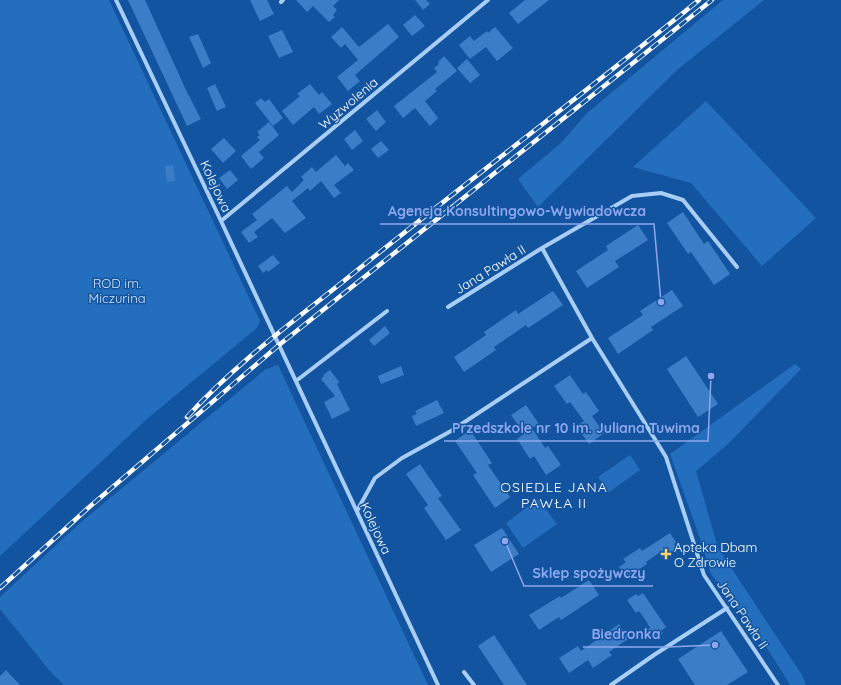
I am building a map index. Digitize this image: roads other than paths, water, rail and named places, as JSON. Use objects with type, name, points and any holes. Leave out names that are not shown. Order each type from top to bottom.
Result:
[{"type":"street","name":"Kolejowa","points":[[116,0],[438,685]]},
{"type":"street","name":"Wyzwolenia","points":[[221,221],[488,0]]},
{"type":"street","name":"Jana Pawła II","points":[[448,307],[542,248],[632,196],[661,193],[683,200],[737,267]]},
{"type":"street","name":"Jana Pawła II","points":[[542,248],[592,338],[666,457],[704,575],[778,685]]},
{"type":"street","points":[[296,381],[387,311]]},
{"type":"street","points":[[357,511],[375,478],[402,458],[451,431],[592,338]]},
{"type":"street","points":[[611,685],[654,655],[727,608]]},
{"type":"street","points":[[464,672],[474,685]]},
{"type":"railway","points":[[187,417],[226,378],[268,341],[699,0]]},
{"type":"railway","points":[[0,588],[87,509],[279,345],[712,0]]},
{"type":"place","name":"Agencja Konsultingowo-Wywiadowcza","points":[[661,302]]},
{"type":"place","name":"Przedszkole nr 10 im. Juliana Tuwima","points":[[711,376]]},
{"type":"place","name":"Sklep spożywczy","points":[[505,541]]},
{"type":"place","name":"Apteka Dbam O Zdrowie","points":[[666,554]]},
{"type":"place","name":"Biedronka","points":[[715,645]]},
{"type":"district","name":"OSIEDLE JANA PAWŁA II","points":[[554,496]]},
{"type":"park label","name":"ROD im. Miczurina","points":[[117,290]]}]
